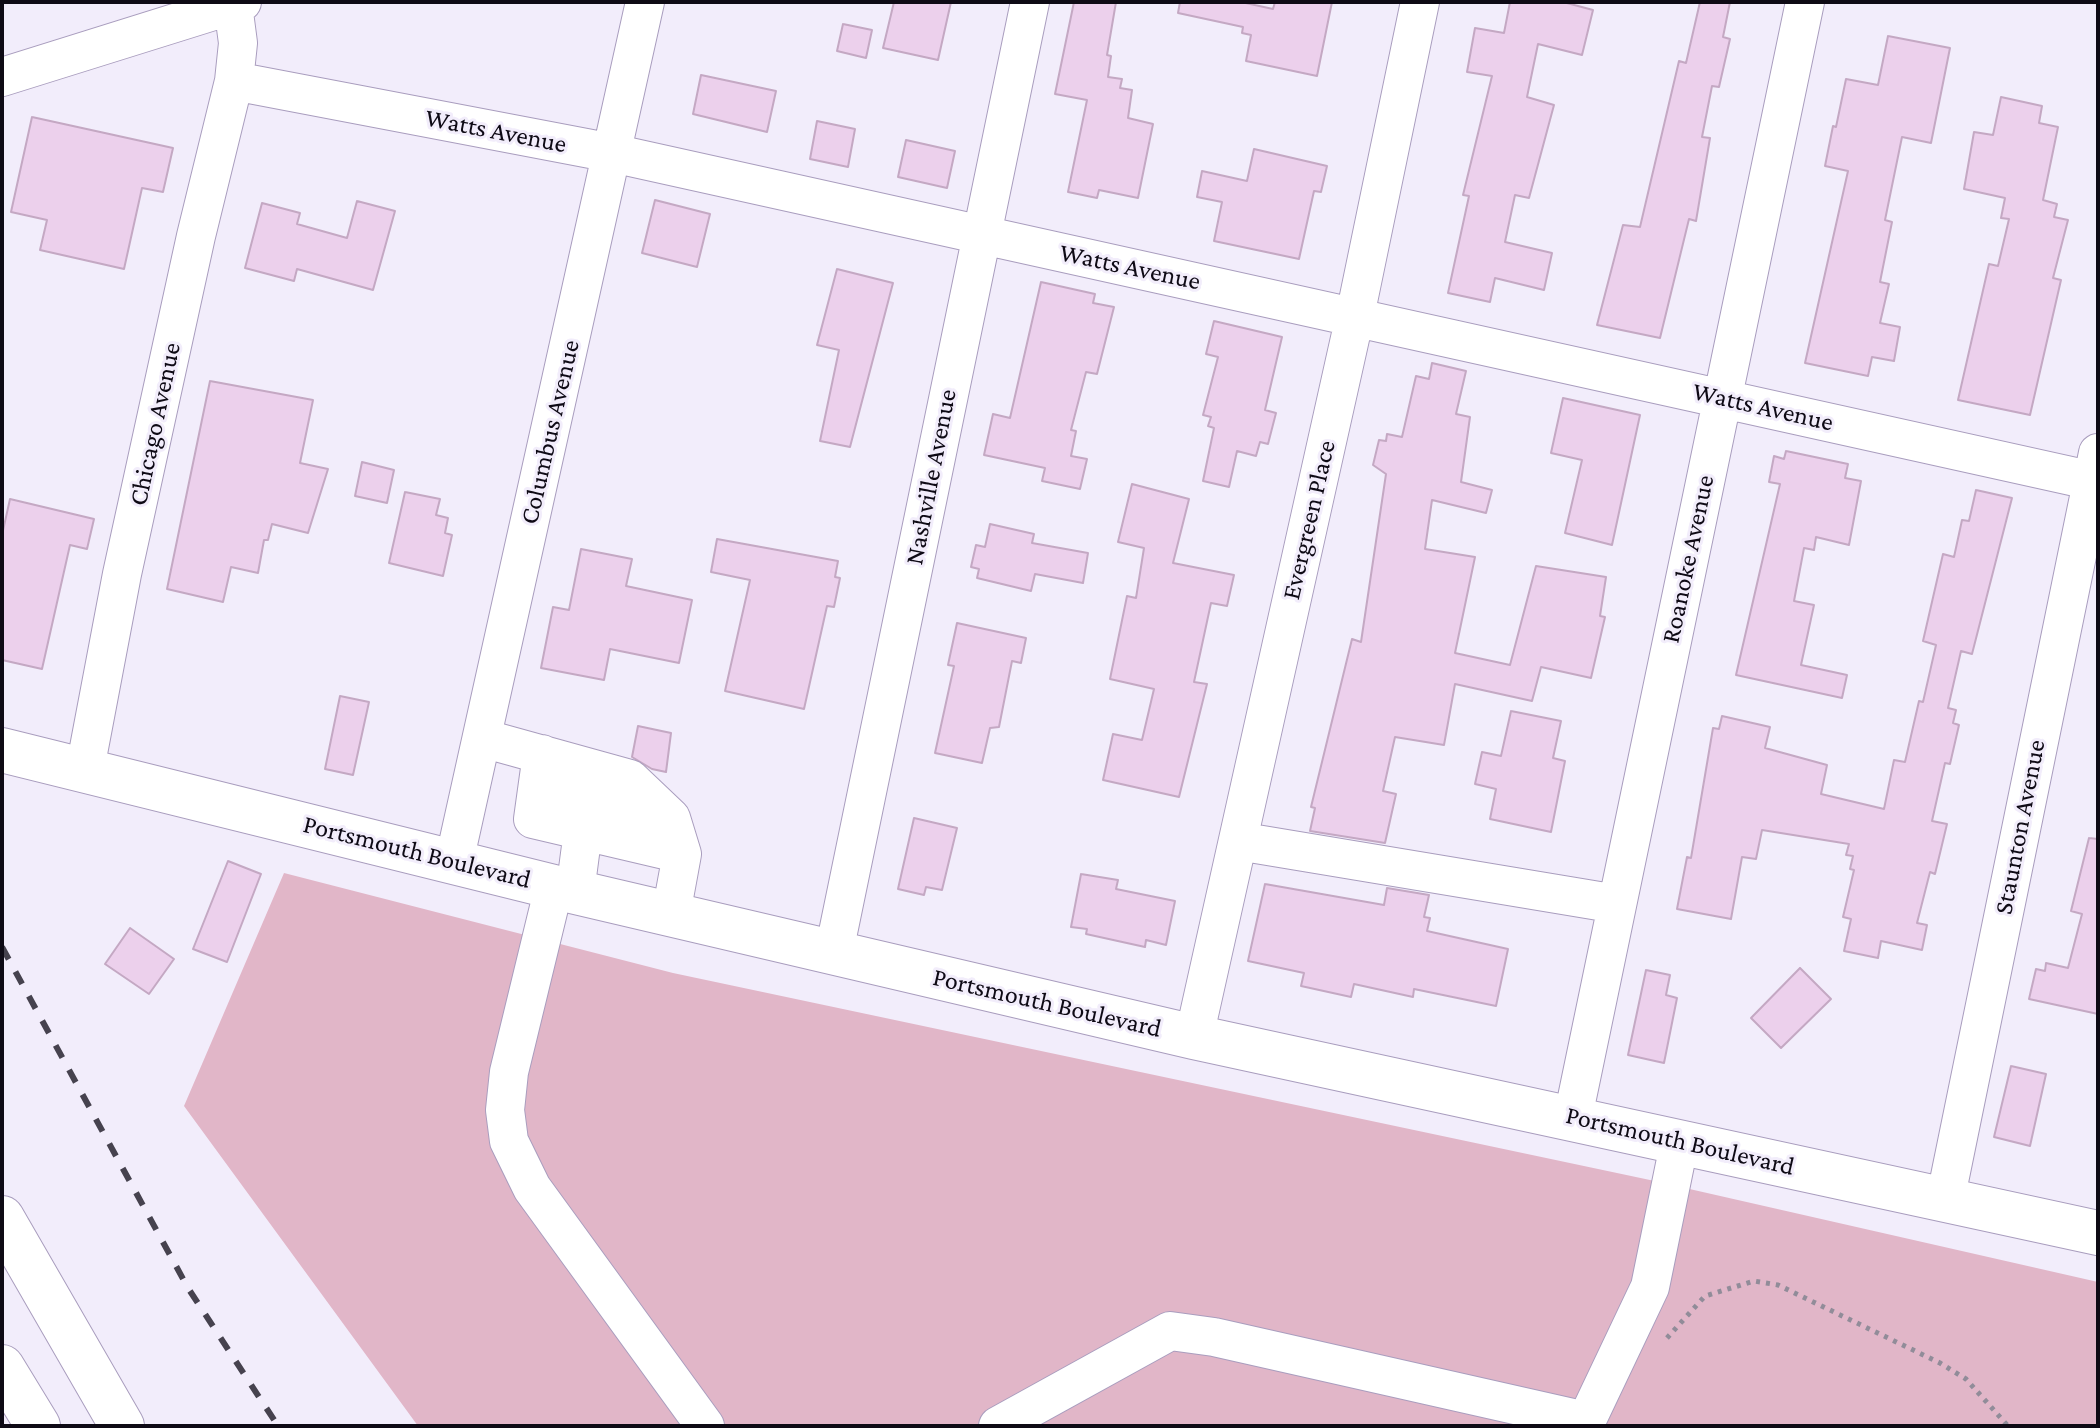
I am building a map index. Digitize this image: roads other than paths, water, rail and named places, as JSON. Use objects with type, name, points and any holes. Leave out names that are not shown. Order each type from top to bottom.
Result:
[{"type":"main road","name":"Portsmouth Boulevard","points":[[2,750],[564,889],[1194,1037],[2098,1233]]},
{"type":"main road","points":[[2,1218],[122,1426]]},
{"type":"main road","points":[[2,1367],[38,1426]]},
{"type":"street","name":"Columbus Avenue","points":[[454,862],[645,2]]},
{"type":"street","name":"Nashville Avenue","points":[[834,952],[1030,2]]},
{"type":"street","name":"Evergreen Place","points":[[1194,1037],[1355,316],[1420,2]]},
{"type":"street","name":"Roanoke Avenue","points":[[1573,1117],[1805,2]]},
{"type":"street","points":[[2,77],[237,3],[238,43],[234,81]]},
{"type":"street","name":"Watts Avenue","points":[[234,81],[612,153],[1721,399],[2096,472]]},
{"type":"street","name":"Chicago Avenue","points":[[85,769],[132,528],[234,81]]},
{"type":"street","name":"Staunton Avenue","points":[[1945,1201],[2096,472]]},
{"type":"street","points":[[482,738],[540,770],[630,779],[671,818],[682,854],[671,914]]},
{"type":"street","points":[[540,770],[533,819],[682,854]]},
{"type":"street","points":[[583,831],[509,1072],[505,1110],[509,1141],[532,1188],[705,1426]]},
{"type":"street","points":[[1238,841],[1617,904]]},
{"type":"street","points":[[998,1426],[1170,1331],[1214,1337],[1585,1423],[1650,1287],[1680,1140]]},
{"type":"railway","points":[[2,947],[188,1288],[278,1426]]}]
